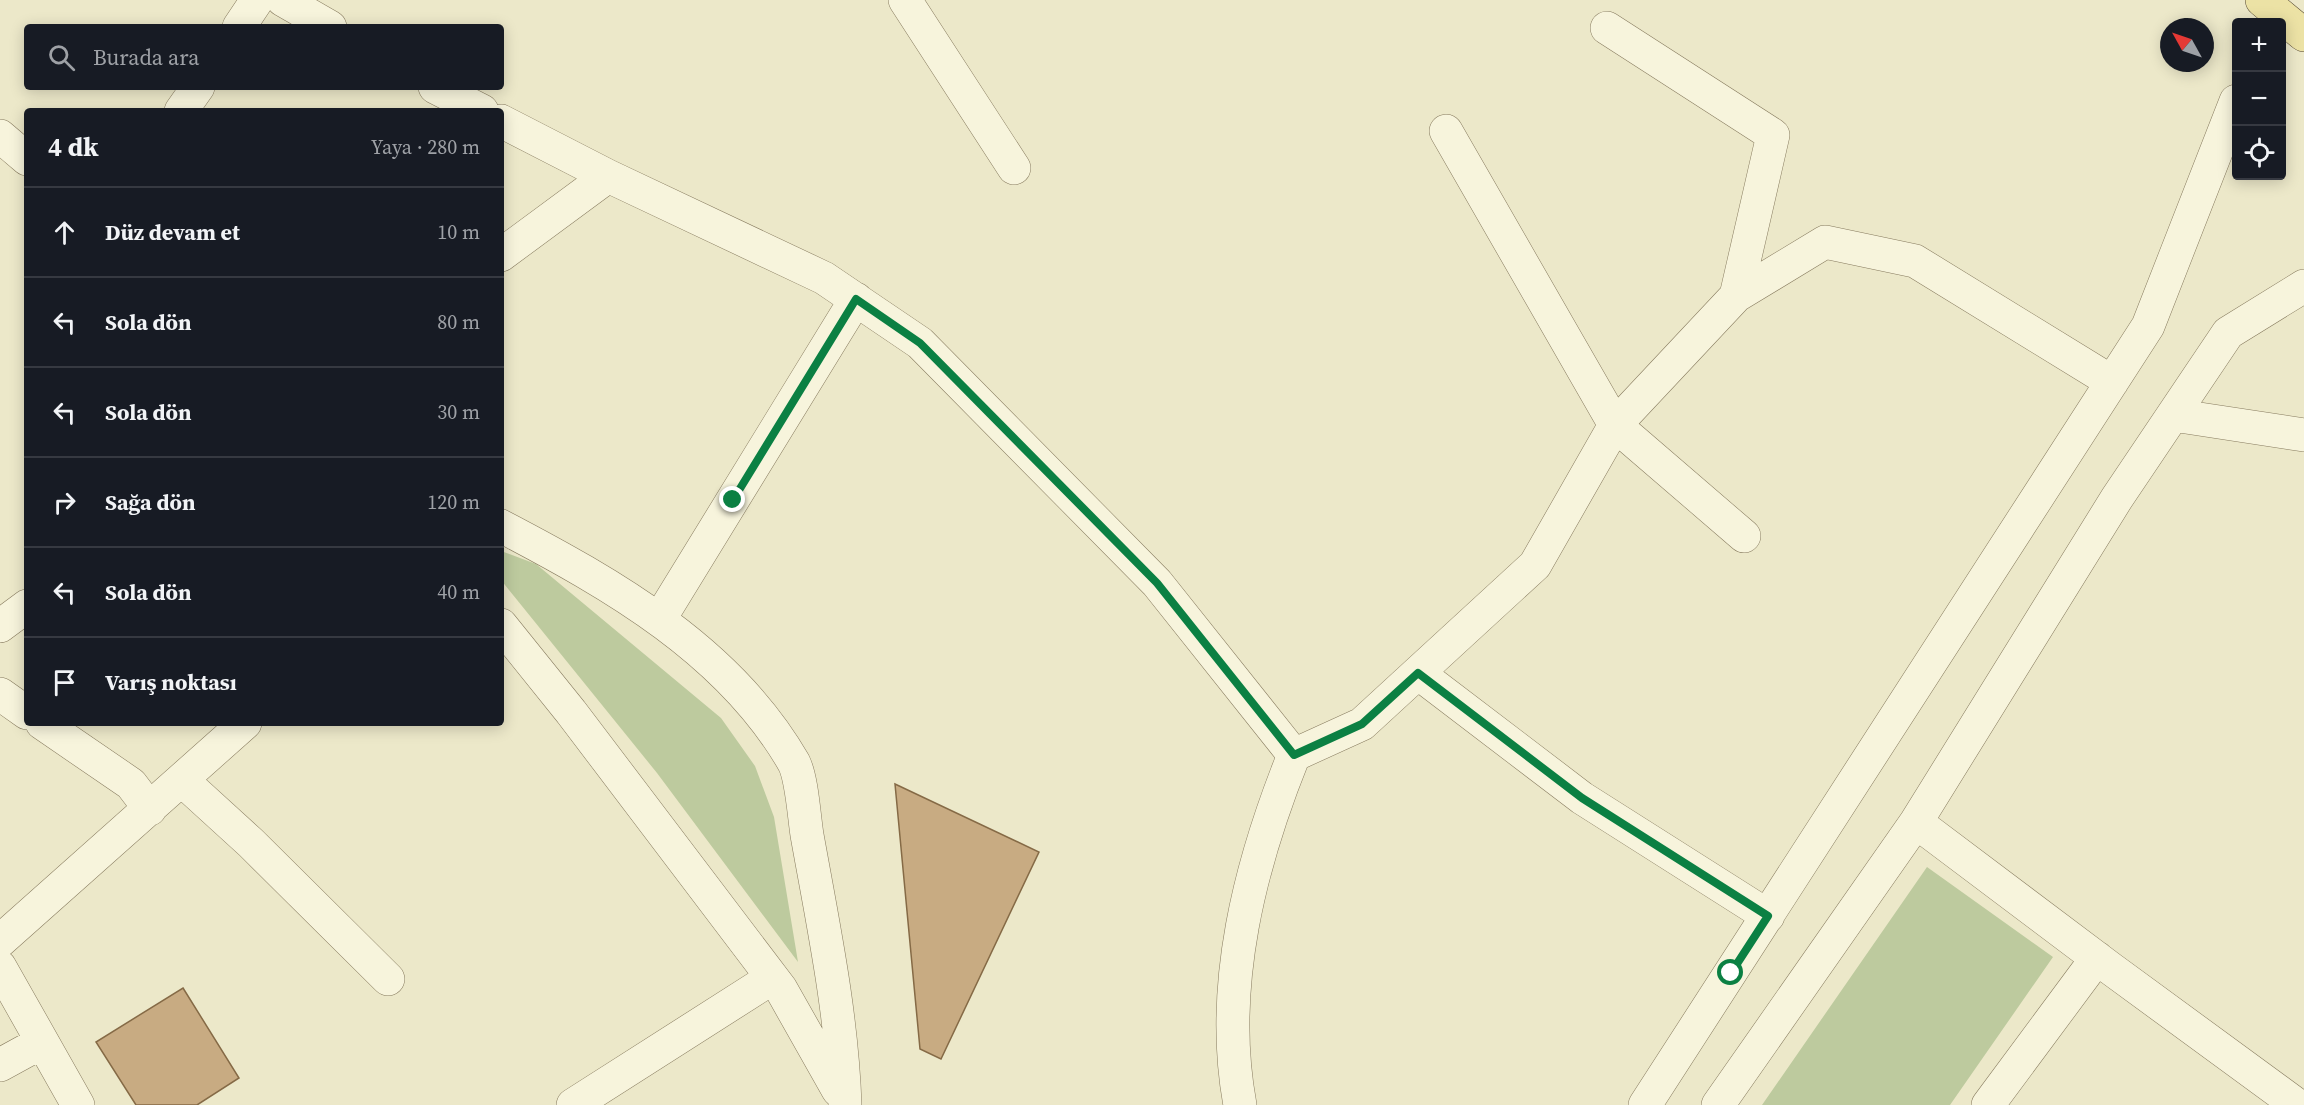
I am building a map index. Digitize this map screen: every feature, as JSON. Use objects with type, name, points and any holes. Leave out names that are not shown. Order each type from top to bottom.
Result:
[{"type":"main road","points":[[2267,10],[2304,35]]},
{"type":"street","points":[[241,24],[257,0]]},
{"type":"street","points":[[283,0],[325,24]]},
{"type":"street","points":[[905,0],[1014,168]]},
{"type":"street","points":[[1607,28],[1773,135],[1736,296]]},
{"type":"street","points":[[183,108],[196,90]]},
{"type":"street","points":[[441,90],[476,108]]},
{"type":"street","points":[[1645,1105],[2148,326],[2232,111]]},
{"type":"street","points":[[504,123],[608,176],[824,278],[920,343],[1157,583],[1294,755]]},
{"type":"street","points":[[1446,131],[1615,425],[1744,536]]},
{"type":"street","points":[[504,253],[608,176]]},
{"type":"street","points":[[1240,1105],[1233,1005],[1241,932],[1273,807],[1294,755],[1362,724],[1535,565],[1615,425],[1736,296],[1825,242],[1915,261],[2112,382]]},
{"type":"street","points":[[1719,1105],[1916,822],[2117,498],[2228,333],[2304,286]]},
{"type":"street","points":[[659,620],[856,299]]},
{"type":"street","points":[[2173,415],[2304,435]]},
{"type":"street","points":[[504,528],[588,572],[659,620],[740,688],[795,765],[832,972],[845,1103]]},
{"type":"street","points":[[0,626],[24,608]]},
{"type":"street","points":[[504,630],[572,712],[772,978],[845,1103]]},
{"type":"street","points":[[1418,673],[1582,798],[1768,916]]},
{"type":"street","points":[[0,694],[24,710]]},
{"type":"street","points":[[46,726],[131,784],[150,809]]},
{"type":"street","points":[[0,941],[183,781],[242,726]]},
{"type":"street","points":[[183,781],[251,843],[388,979]]},
{"type":"street","points":[[1916,822],[2297,1105]]},
{"type":"street","points":[[1988,1105],[2097,958]]},
{"type":"street","points":[[0,967],[78,1105]]},
{"type":"street","points":[[573,1105],[772,978]]},
{"type":"street","points":[[0,1065],[42,1042]]},
{"type":"green space","points":[[504,552],[536,564],[721,718],[755,766],[774,817],[798,962],[657,773],[504,584]]},
{"type":"green space","points":[[1927,867],[2053,957],[1950,1105],[1762,1105]]},
{"type":"building","points":[[895,784],[1039,852],[941,1059],[920,1049]]},
{"type":"building","points":[[183,988],[239,1078],[197,1105],[136,1105],[96,1042]]},
{"type":"route","points":[[733,500],[856,299],[920,343],[1157,583],[1294,755],[1362,724],[1418,673],[1582,798],[1768,916],[1731,973]]}]
